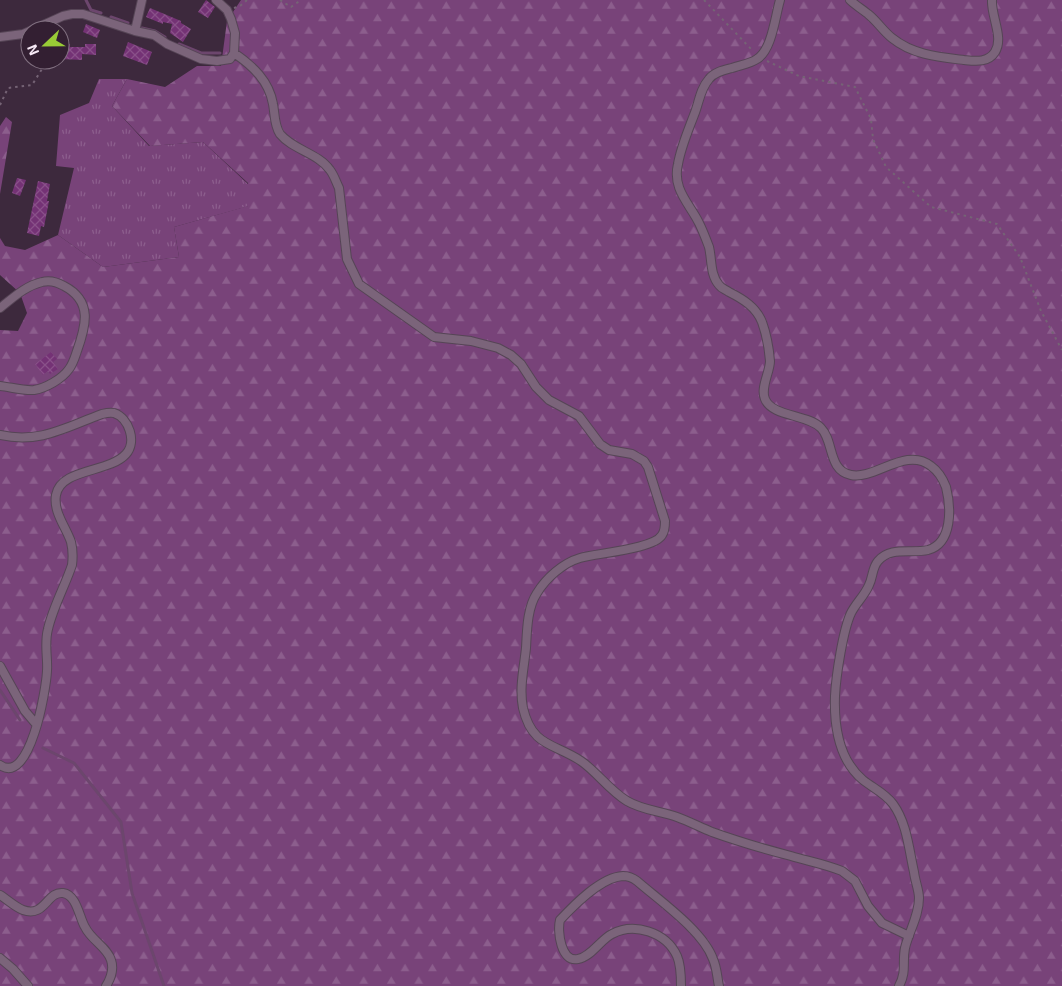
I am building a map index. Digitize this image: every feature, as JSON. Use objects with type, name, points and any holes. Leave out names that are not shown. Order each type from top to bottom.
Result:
[{"type":"street","points":[[134,31],[142,0]]},
{"type":"street","points":[[57,20],[72,14],[83,14],[134,31],[154,35],[167,44],[201,59],[230,60],[234,53],[235,34],[227,10],[216,0]]},
{"type":"street","points":[[780,0],[770,41],[760,58],[714,74],[707,80],[684,142],[677,166],[676,179],[678,187],[706,240],[716,282],[722,288],[755,309],[763,324],[770,362],[764,396],[766,402],[774,409],[812,421],[821,428],[827,436],[836,464],[841,471],[848,475],[858,476],[912,459],[933,467],[946,486],[950,510],[945,533],[937,545],[927,550],[898,551],[887,554],[878,562],[869,586],[852,611],[845,630],[835,693],[836,728],[842,747],[852,769],[863,780],[885,796],[895,807],[903,825],[919,897],[917,913],[904,952],[905,968],[898,986]]},
{"type":"street","points":[[850,0],[869,14],[891,38],[899,43],[928,56],[976,61],[992,57],[998,44],[992,0]]},
{"type":"street","points":[[0,37],[20,34]]},
{"type":"street","points":[[234,53],[245,60],[264,80],[271,92],[274,119],[281,135],[290,143],[324,163],[335,178],[339,188],[347,260],[359,284],[434,337],[471,341],[498,348],[511,355],[521,364],[536,387],[549,400],[580,416],[600,444],[609,450],[632,454],[641,458],[648,467],[665,521],[662,536],[655,542],[644,546],[579,559],[564,565],[546,580],[536,594],[527,631],[521,680],[522,700],[529,726],[547,745],[564,751],[582,762],[626,801],[646,809],[675,816],[712,832],[842,871],[855,882],[868,906],[882,923],[909,936]]},
{"type":"street","points":[[0,308],[23,290],[42,282],[51,281],[76,294],[85,311],[82,340],[73,362],[63,376],[43,387],[33,390],[0,386]]},
{"type":"street","points":[[0,435],[18,438],[46,436],[93,417],[112,412],[121,417],[127,424],[132,439],[127,454],[120,459],[111,464],[66,479],[59,486],[56,504],[71,542],[72,565],[48,627],[44,697],[28,752],[21,762],[8,769],[0,765]]},
{"type":"street","points":[[0,666],[25,711],[36,724]]},
{"type":"street","points":[[681,986],[681,971],[677,956],[669,944],[659,935],[641,929],[623,929],[610,935],[580,959],[574,960],[564,951],[559,938],[558,927],[560,920],[592,890],[608,880],[622,876],[630,877],[638,881],[679,917],[705,943],[715,963],[719,986]]},
{"type":"street","points":[[0,896],[21,909],[29,911],[36,911],[57,894],[63,893],[74,900],[86,930],[109,956],[112,970],[106,986]]},
{"type":"street","points":[[0,958],[28,986]]},
{"type":"path","points":[[227,10],[240,6],[247,0]]},
{"type":"path","points":[[280,0],[291,7],[299,3],[300,0]]},
{"type":"path","points":[[704,0],[760,58],[799,76],[855,86],[871,119],[873,139],[886,167],[931,207],[997,224],[1020,257],[1041,311],[1062,350]]},
{"type":"path","points":[[0,105],[8,88],[32,85],[41,70]]},
{"type":"green space","points":[[241,0],[1062,0],[1062,986],[0,986],[0,330],[18,331],[27,313],[20,293],[0,275],[0,238],[5,246],[25,250],[58,235],[103,267],[179,257],[174,227],[248,206],[248,183],[203,142],[150,146],[112,106],[127,79],[165,87],[197,66],[221,66],[227,21]]},
{"type":"green space","points":[[99,79],[127,79],[112,106],[149,146],[203,142],[248,184],[249,206],[174,227],[179,257],[103,267],[58,235],[74,168],[56,166],[60,115],[89,103]]},
{"type":"green space","points":[[6,117],[12,122],[0,194],[0,126]]},
{"type":"building","points":[[206,0],[215,7],[208,18],[198,12]]},
{"type":"building","points":[[150,8],[181,21],[181,23],[191,29],[183,42],[170,33],[172,24],[163,22],[163,24],[146,17]]},
{"type":"building","points":[[86,24],[100,30],[97,38],[83,32]]},
{"type":"building","points":[[128,42],[152,52],[147,65],[123,56]]},
{"type":"building","points":[[85,44],[96,44],[96,55],[82,54],[82,60],[70,59],[70,47],[85,47]]},
{"type":"building","points":[[17,178],[26,180],[20,196],[12,193]]},
{"type":"building","points":[[38,181],[50,184],[44,227],[41,226],[39,236],[27,233]]},
{"type":"building","points":[[51,352],[57,359],[53,362],[58,369],[50,374],[48,371],[43,375],[35,364]]},
{"type":"waterway","points":[[86,0],[91,10],[101,13]]},
{"type":"waterway","points":[[111,17],[128,23]]},
{"type":"waterway","points":[[142,28],[155,31],[165,37]]},
{"type":"waterway","points":[[179,44],[201,53],[220,53]]},
{"type":"waterway","points":[[0,690],[20,720]]},
{"type":"waterway","points":[[43,748],[74,763],[121,822],[132,893],[164,986]]}]
